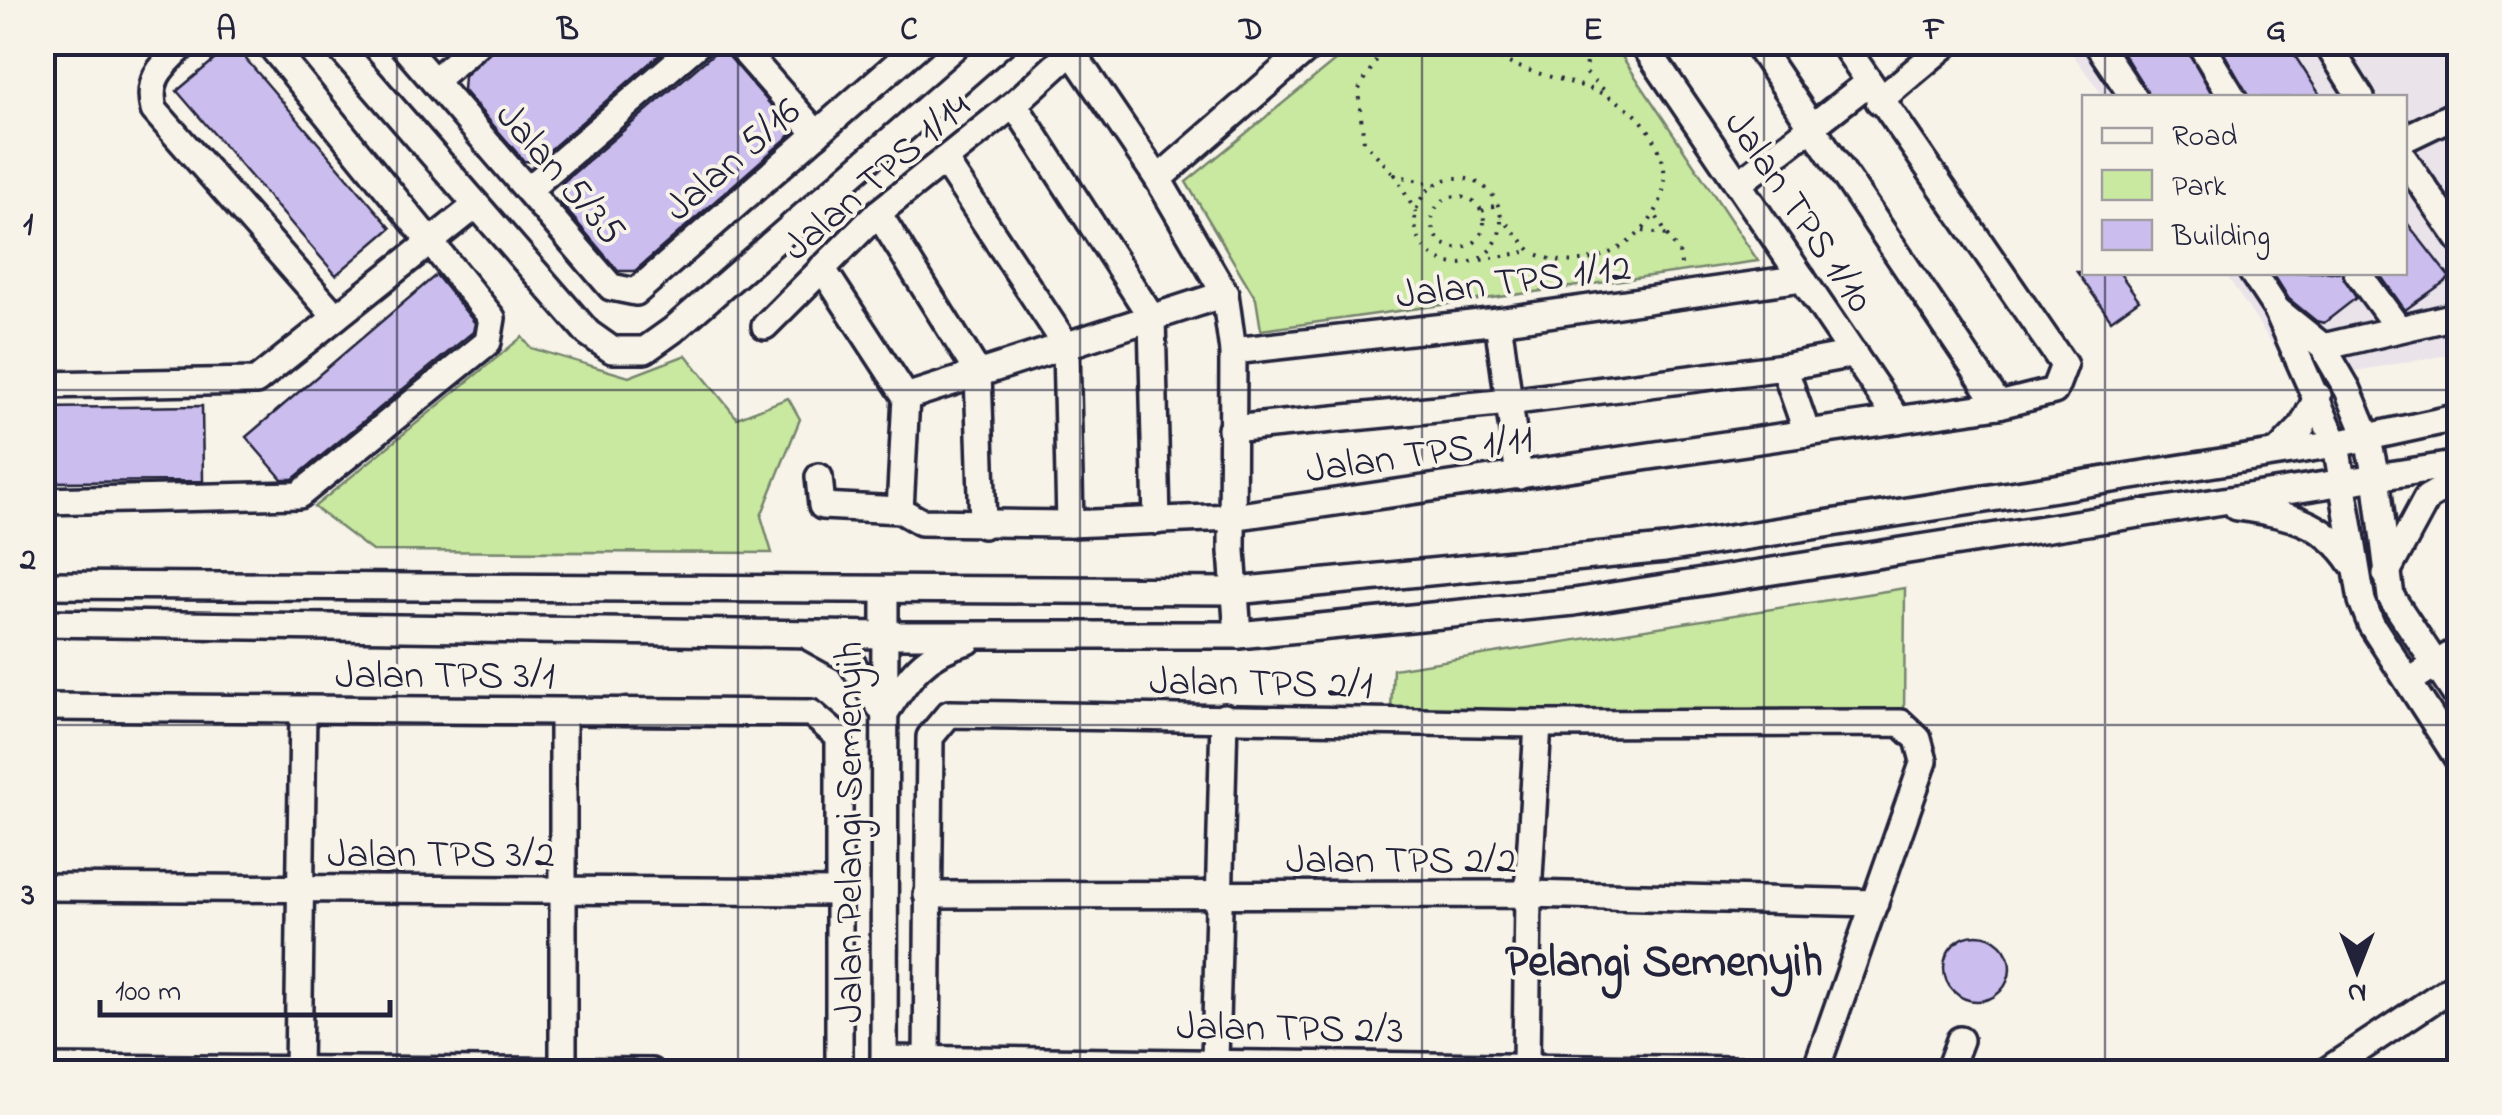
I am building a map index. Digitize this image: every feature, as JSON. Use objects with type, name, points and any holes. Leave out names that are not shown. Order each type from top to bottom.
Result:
[{"type":"street","points":[[186,42],[153,76],[150,93],[154,110],[336,318]]},
{"type":"street","points":[[42,501],[299,495],[488,342],[492,318],[268,42]]},
{"type":"street","points":[[336,42],[474,207],[588,334],[612,350],[645,350],[1003,42]]},
{"type":"street","name":"Jalan 5/35","points":[[400,42],[611,287],[636,292]]},
{"type":"street","points":[[434,81],[480,42]]},
{"type":"street","points":[[528,189],[700,42]]},
{"type":"street","points":[[736,42],[817,134]]},
{"type":"street","name":"Jalan 5/16","points":[[636,292],[922,42]]},
{"type":"street","points":[[1158,179],[1315,42]]},
{"type":"street","name":"Jalan TPS 1/10","points":[[1642,42],[1898,420]]},
{"type":"street","points":[[1756,42],[1999,405]]},
{"type":"street","points":[[1842,42],[1874,92]]},
{"type":"street","points":[[1738,184],[1813,125],[1874,92],[1949,42]]},
{"type":"street","points":[[2096,42],[2132,95]]},
{"type":"street","points":[[2200,42],[2231,95]]},
{"type":"street","points":[[2326,42],[2352,94]]},
{"type":"street","points":[[1077,47],[1225,294],[1233,351],[1232,551],[1238,635]]},
{"type":"street","name":"Jalan TPS 1/14","points":[[765,326],[878,213],[1014,104],[1077,47]]},
{"type":"street","name":"Jalan TPS 1/11","points":[[819,477],[822,506],[900,510],[921,522],[1070,524],[1232,517],[1999,405],[2054,391],[2064,364],[1874,92]]},
{"type":"street","points":[[1014,104],[1152,318],[1157,520]]},
{"type":"street","points":[[2407,138],[2460,112]]},
{"type":"street","points":[[944,160],[1066,345],[1070,524]]},
{"type":"street","points":[[2407,163],[2458,236]]},
{"type":"street","points":[[42,385],[256,381],[474,207]]},
{"type":"street","points":[[878,213],[978,373],[982,525]]},
{"type":"street","points":[[822,268],[906,397],[900,510]]},
{"type":"street","points":[[2254,275],[2278,310],[2336,444],[2371,624],[2460,762]]},
{"type":"street","points":[[2358,275],[2398,328]]},
{"type":"street","name":"Jalan TPS 1/12","points":[[1233,351],[1498,321],[1802,278]]},
{"type":"street","points":[[906,397],[1225,294]]},
{"type":"street","points":[[2278,310],[2322,347],[2348,390],[2367,436],[2376,476],[2386,574],[2402,619],[2460,702]]},
{"type":"street","points":[[2322,347],[2460,315]]},
{"type":"street","points":[[1498,321],[1519,476]]},
{"type":"street","points":[[1232,429],[1509,402],[1784,367],[1854,354]]},
{"type":"street","points":[[1784,367],[1807,434]]},
{"type":"street","points":[[2348,390],[2398,430]]},
{"type":"street","points":[[2279,451],[2302,427],[2318,396]]},
{"type":"street","points":[[42,585],[1235,592],[1665,549],[2336,444],[2460,417]]},
{"type":"street","points":[[42,624],[884,635],[1238,635],[1574,602],[2460,464]]},
{"type":"street","points":[[2386,574],[2427,498],[2460,480]]},
{"type":"street","points":[[2213,504],[2295,516],[2337,540],[2358,571]]},
{"type":"street","points":[[1232,551],[1280,588]]},
{"type":"street","points":[[1205,592],[1232,551]]},
{"type":"street","name":"Jalan Pelangi Semenyih","points":[[884,1066],[885,592]]},
{"type":"street","points":[[800,634],[849,659],[884,715],[913,669],[941,648],[997,634]]},
{"type":"street","points":[[2407,684],[2460,649]]},
{"type":"street","name":"Jalan TPS 3/1","points":[[42,707],[811,713],[838,737],[840,892]]},
{"type":"street","points":[[298,1071],[303,710]]},
{"type":"street","points":[[563,712],[563,1072]]},
{"type":"street","name":"Jalan TPS 2/1","points":[[926,1059],[930,737],[949,714],[1538,724],[1901,724],[1918,739],[1924,761],[1875,903]]},
{"type":"street","points":[[1215,1061],[1224,718]]},
{"type":"street","points":[[1526,1067],[1528,894],[1538,724]]},
{"type":"street","name":"Jalan TPS 3/2","points":[[42,887],[840,892]]},
{"type":"street","points":[[838,1072],[840,892]]},
{"type":"street","name":"Jalan TPS 2/2","points":[[927,895],[1528,894],[1875,903]]},
{"type":"street","points":[[1815,1072],[1875,903]]},
{"type":"street","points":[[2325,1072],[2460,982]]},
{"type":"street","points":[[1948,1072],[1960,1040]]},
{"type":"street","name":"Jalan TPS 2/3","points":[[884,1066],[926,1059],[1164,1068],[1215,1061],[1476,1069],[1815,1072]]},
{"type":"street","points":[[42,1068],[652,1072]]},
{"type":"path","points":[[1387,42],[1358,92],[1364,142],[1396,175],[1416,213],[1418,237],[1436,258],[1448,263],[1531,251]]},
{"type":"path","points":[[1473,42],[1544,78],[1604,91]]},
{"type":"path","points":[[1416,213],[1435,185],[1446,180],[1471,180],[1492,193],[1502,218],[1531,251],[1544,258],[1576,263],[1607,256],[1642,230],[1654,212],[1662,181],[1660,151],[1630,106],[1604,91],[1586,72],[1585,42]]},
{"type":"path","points":[[1396,175],[1435,185]]},
{"type":"path","points":[[1452,196],[1467,197],[1482,211],[1484,228],[1468,246],[1444,244],[1432,222],[1435,209],[1452,196]]},
{"type":"path","points":[[1482,211],[1498,204]]},
{"type":"path","points":[[1654,212],[1679,252],[1684,280]]},
{"type":"path","points":[[1476,260],[1495,243],[1502,218]]},
{"type":"path","points":[[1416,223],[1432,222]]},
{"type":"path","points":[[1642,230],[1668,235]]},
{"type":"shaded area","points":[[2064,43],[2459,43],[2459,353],[2355,371],[2305,393],[2226,275],[2407,275],[2407,95],[2103,95]]},
{"type":"green space","points":[[1357,43],[1613,43],[1758,261],[1261,330],[1256,299],[1186,182]]},
{"type":"green space","points":[[522,337],[531,348],[629,377],[686,355],[737,418],[788,398],[800,419],[761,516],[772,553],[372,551],[314,507]]},
{"type":"green space","points":[[1905,588],[1904,716],[1391,710],[1393,669]]},
{"type":"building","points":[[500,42],[674,42],[536,162],[524,161],[463,90],[464,76]]},
{"type":"building","points":[[2116,42],[2183,42],[2212,95],[2149,95]]},
{"type":"building","points":[[2218,42],[2286,42],[2320,95],[2247,95]]},
{"type":"building","points":[[233,44],[391,228],[336,275],[177,91]]},
{"type":"building","points":[[721,47],[794,132],[635,271],[618,271],[560,202],[562,183]]},
{"type":"building","points":[[2407,223],[2450,278],[2405,310],[2380,275],[2407,275]]},
{"type":"building","points":[[2077,272],[2121,275],[2139,300],[2111,320]]},
{"type":"building","points":[[436,275],[475,323],[473,332],[293,479],[282,479],[246,437]]},
{"type":"building","points":[[2274,275],[2343,275],[2356,298],[2324,323],[2289,299]]},
{"type":"building","points":[[202,406],[203,481],[42,482],[42,408]]},
{"type":"building","points":[[1977,935],[2000,945],[2010,968],[2000,991],[1977,1001],[1954,991],[1944,968],[1954,945]]},
{"type":"district","name":"Pelangi Semenyih","points":[[1664,959]]}]
